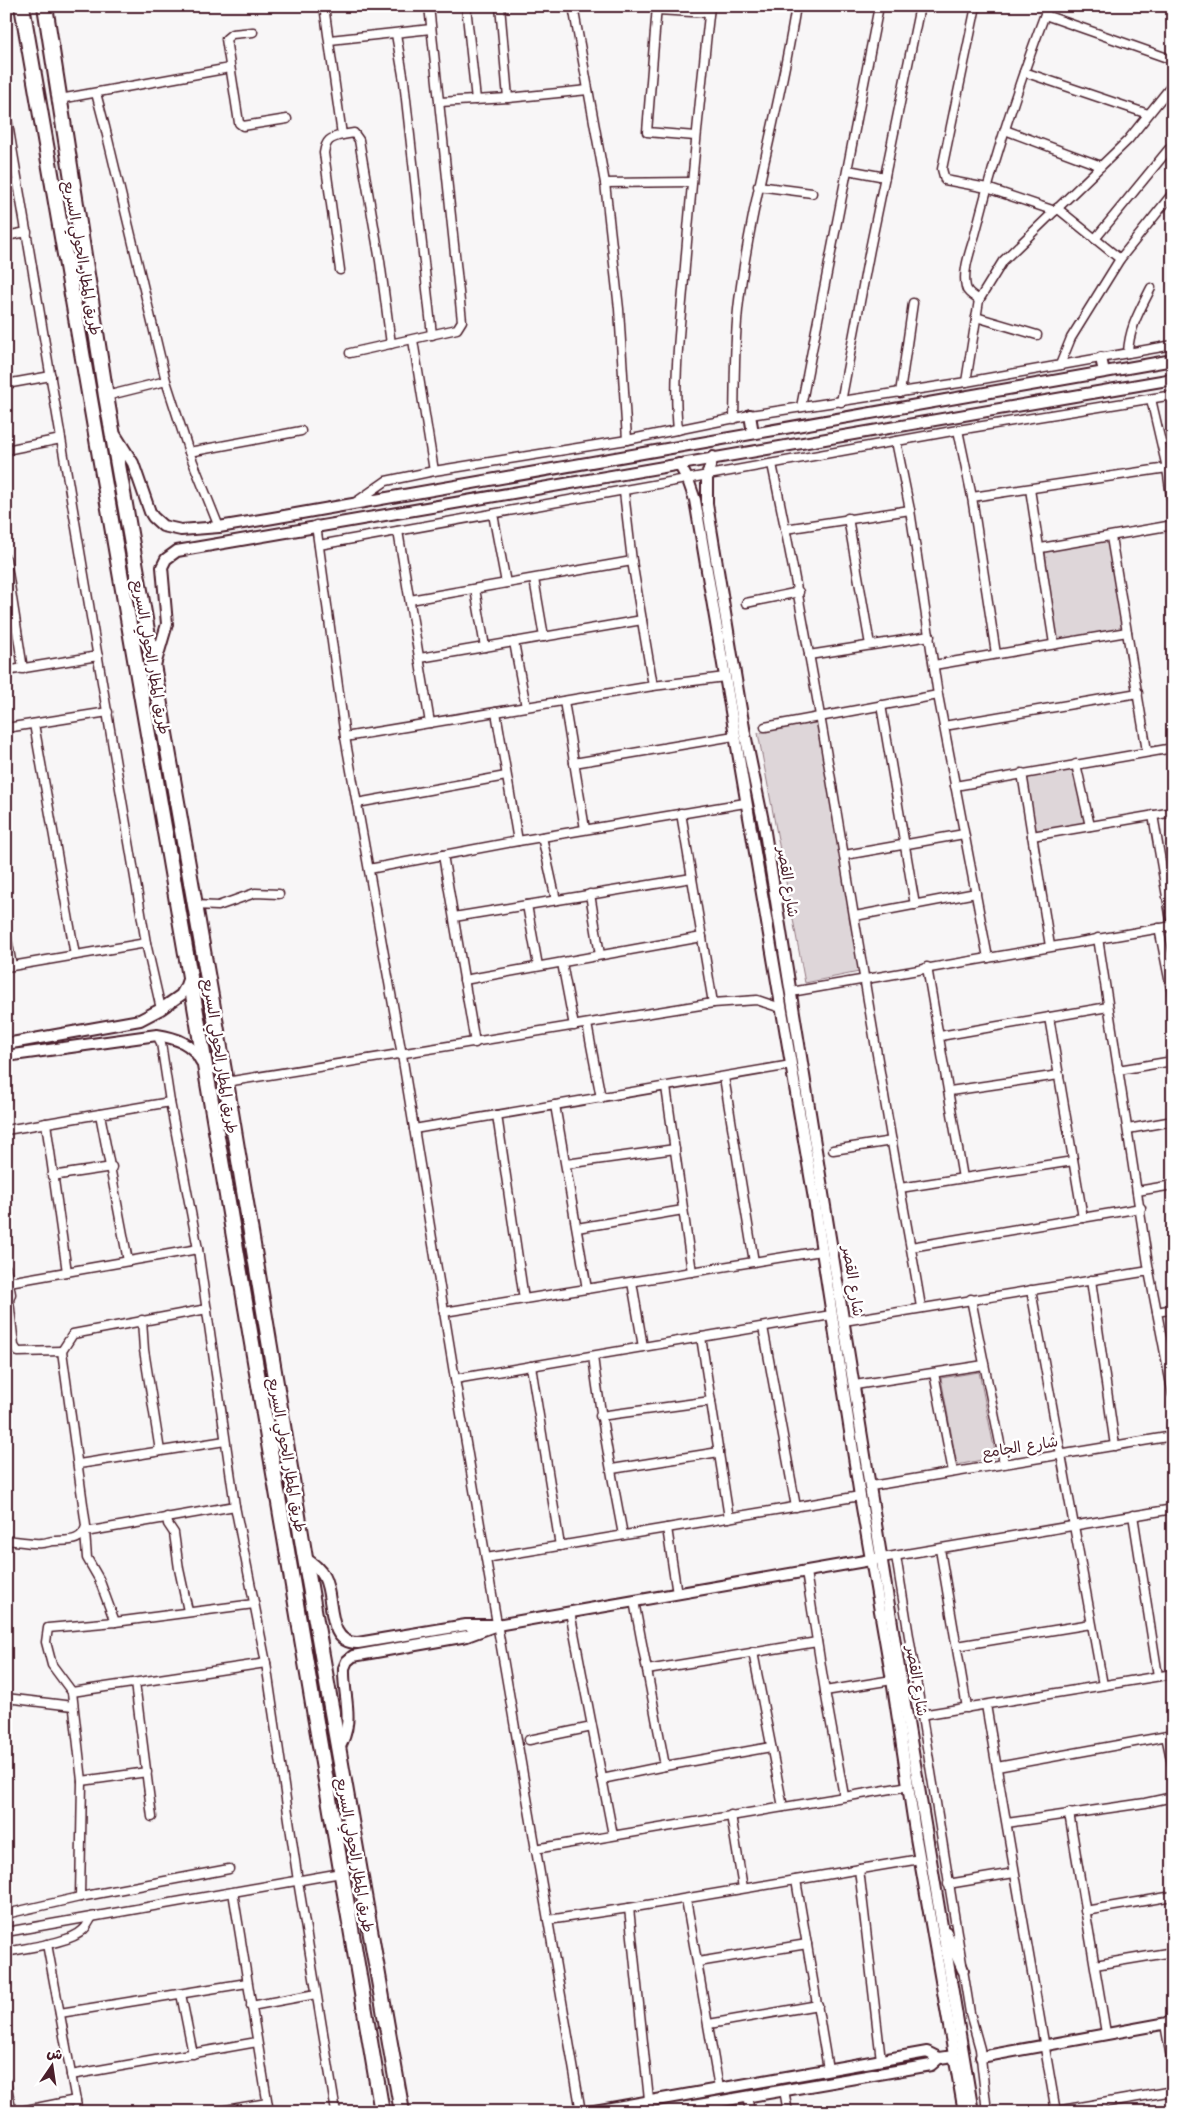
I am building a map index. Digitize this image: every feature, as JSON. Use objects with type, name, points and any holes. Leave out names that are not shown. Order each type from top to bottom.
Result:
[{"type":"highway","name":"طريق المطار الحولي السريع","points":[[22,6],[189,971],[382,2112]]},
{"type":"highway","name":"طريق المطار الحولي السريع","points":[[44,6],[57,77],[106,396],[226,1082],[305,1558],[402,2112]]},
{"type":"highway","points":[[27,38],[39,40],[50,35]]},
{"type":"highway","points":[[35,81],[45,75],[57,77]]},
{"type":"street","points":[[324,6],[342,135]]},
{"type":"street","points":[[350,353],[413,340],[457,329],[460,326],[462,314],[429,6]]},
{"type":"street","points":[[466,6],[476,100]]},
{"type":"street","points":[[500,6],[508,98]]},
{"type":"street","points":[[573,6],[605,183],[619,309],[627,440]]},
{"type":"street","points":[[734,419],[738,302],[758,186],[789,53],[796,6]]},
{"type":"street","points":[[801,407],[879,6]]},
{"type":"street","points":[[842,402],[920,6]]},
{"type":"street","points":[[976,6],[942,169],[945,180],[987,188],[1056,210],[1120,259]]},
{"type":"street","points":[[979,300],[968,292],[966,269],[987,188],[1005,130],[1048,6]]},
{"type":"street","points":[[678,430],[676,409],[695,136],[709,10],[657,8],[647,132],[695,136]]},
{"type":"street","points":[[1045,15],[1173,60]]},
{"type":"street","points":[[330,40],[431,29]]},
{"type":"street","points":[[253,32],[232,34],[227,37],[230,68],[240,125],[287,119]]},
{"type":"street","points":[[396,34],[404,81],[432,335]]},
{"type":"street","points":[[60,99],[96,94],[230,68]]},
{"type":"street","points":[[1024,72],[1148,114]]},
{"type":"street","points":[[966,382],[979,300],[1003,261],[1128,140],[1173,84]]},
{"type":"street","points":[[440,102],[508,98],[588,90]]},
{"type":"street","points":[[96,94],[166,380],[188,452],[219,527]]},
{"type":"street","points":[[6,112],[146,943],[161,1009]]},
{"type":"street","points":[[1005,130],[1101,166]]},
{"type":"street","points":[[340,270],[324,153],[327,141],[331,137],[354,133],[359,140],[380,261],[391,344]]},
{"type":"street","points":[[1095,239],[1169,155],[1173,144]]},
{"type":"street","points":[[6,166],[16,164]]},
{"type":"street","points":[[848,170],[885,177]]},
{"type":"street","points":[[605,183],[692,182]]},
{"type":"street","points":[[758,186],[812,193]]},
{"type":"street","points":[[1060,365],[1071,338],[1120,259],[1173,193]]},
{"type":"street","points":[[6,236],[27,232]]},
{"type":"street","points":[[1128,353],[1132,324],[1151,288]]},
{"type":"street","points":[[900,392],[913,303]]},
{"type":"street","points":[[976,317],[1037,335]]},
{"type":"street","points":[[413,340],[434,471]]},
{"type":"street","points":[[356,502],[386,481],[434,471],[627,440],[750,415],[966,382],[1173,345]]},
{"type":"street","points":[[1101,358],[1104,372]]},
{"type":"street","points":[[112,423],[118,440],[134,463],[150,512],[158,522],[169,528],[181,530],[219,527],[1173,360]]},
{"type":"street","points":[[6,384],[51,376]]},
{"type":"street","points":[[155,678],[156,657],[165,636],[167,624],[161,572],[169,556],[182,550],[316,525],[1173,379]]},
{"type":"street","points":[[106,396],[166,380]]},
{"type":"street","points":[[1056,381],[1052,392],[1059,399]]},
{"type":"street","points":[[1021,387],[1029,395],[1025,404]]},
{"type":"street","points":[[319,545],[624,492],[958,430],[1173,395]]},
{"type":"street","points":[[1151,399],[1167,468],[1173,511]]},
{"type":"street","points":[[750,415],[754,433]]},
{"type":"street","points":[[840,418],[836,423],[836,428],[842,435]]},
{"type":"street","points":[[811,423],[816,427],[817,432],[813,440]]},
{"type":"street","points":[[188,452],[301,430]]},
{"type":"street","points":[[958,430],[972,498],[996,654]]},
{"type":"street","points":[[6,450],[61,439]]},
{"type":"street","points":[[896,441],[910,510],[938,694],[988,958]]},
{"type":"street","name":"شارع القصر","points":[[714,457],[706,476],[705,490],[710,522],[746,734],[766,836],[791,992],[821,1216],[844,1321],[855,1385],[973,2112]]},
{"type":"street","points":[[679,464],[688,480],[695,500],[748,821],[791,1065],[816,1183]]},
{"type":"street","points":[[772,464],[799,592],[921,1307]]},
{"type":"street","points":[[972,498],[1167,468]]},
{"type":"street","points":[[468,483],[465,486],[466,493],[472,499]]},
{"type":"street","points":[[434,489],[441,495],[440,505]]},
{"type":"street","points":[[1030,489],[1041,548],[1054,644]]},
{"type":"street","points":[[624,492],[632,561],[653,686]]},
{"type":"street","points":[[786,529],[910,510]]},
{"type":"street","points":[[493,514],[506,583]]},
{"type":"street","points":[[848,518],[870,645]]},
{"type":"street","points":[[316,525],[357,803],[402,1055],[455,1379],[581,2112]]},
{"type":"street","points":[[1041,548],[1173,525]]},
{"type":"street","points":[[398,531],[430,723]]},
{"type":"street","points":[[1111,536],[1147,751]]},
{"type":"street","points":[[6,558],[23,669]]},
{"type":"street","points":[[410,600],[632,561]]},
{"type":"street","points":[[534,578],[544,637]]},
{"type":"street","points":[[475,589],[484,647]]},
{"type":"street","points":[[746,603],[799,592]]},
{"type":"street","points":[[420,658],[642,620]]},
{"type":"street","points":[[934,665],[1127,632]]},
{"type":"street","points":[[809,655],[930,636]]},
{"type":"street","points":[[514,642],[526,707]]},
{"type":"street","points":[[6,671],[98,656]]},
{"type":"street","points":[[346,737],[653,686],[725,677]]},
{"type":"street","points":[[944,726],[1138,693]]},
{"type":"street","points":[[765,727],[938,694]]},
{"type":"street","points":[[564,701],[585,829]]},
{"type":"street","points":[[881,706],[915,905]]},
{"type":"street","points":[[6,728],[108,712]]},
{"type":"street","points":[[496,712],[518,841]]},
{"type":"street","points":[[34,724],[75,955]]},
{"type":"street","points":[[574,763],[734,736]]},
{"type":"street","points":[[955,786],[1147,751],[1173,748]]},
{"type":"street","points":[[1076,764],[1090,826]]},
{"type":"street","points":[[1022,774],[1050,946]]},
{"type":"street","points":[[357,803],[506,776]]},
{"type":"street","points":[[369,869],[585,829],[745,803]]},
{"type":"street","points":[[1032,836],[1173,812]]},
{"type":"street","points":[[681,813],[713,1003]]},
{"type":"street","points":[[791,992],[1172,926],[1153,815]]},
{"type":"street","points":[[748,821],[755,823],[763,819]]},
{"type":"street","points":[[751,838],[758,834],[766,836]]},
{"type":"street","points":[[845,855],[964,834]]},
{"type":"street","points":[[542,837],[556,900]]},
{"type":"street","points":[[443,855],[475,1043]]},
{"type":"street","points":[[454,917],[692,878]]},
{"type":"street","points":[[195,905],[218,906],[255,893],[279,894]]},
{"type":"street","points":[[855,916],[976,893]]},
{"type":"street","points":[[590,894],[600,955]]},
{"type":"street","points":[[527,905],[538,966]]},
{"type":"street","points":[[1159,928],[1173,997]]},
{"type":"street","points":[[6,932],[9,966],[146,943]]},
{"type":"street","points":[[464,980],[702,937]]},
{"type":"street","points":[[1098,938],[1141,1208],[1149,1271],[1170,1370],[1173,1395]]},
{"type":"street","points":[[562,963],[574,1026]]},
{"type":"street","points":[[927,967],[950,1091],[963,1178]]},
{"type":"street","points":[[10,1044],[140,1020],[161,1009],[181,995],[185,988],[189,971]]},
{"type":"street","points":[[226,1082],[402,1055],[713,1003],[757,1000],[781,1008]]},
{"type":"street","points":[[940,1036],[1108,1007]]},
{"type":"street","points":[[1049,1017],[1084,1218]]},
{"type":"street","points":[[587,1024],[601,1098]]},
{"type":"street","points":[[157,1035],[161,1043],[170,1102],[198,1249],[235,1506],[266,1663],[298,1881],[336,2112]]},
{"type":"street","points":[[10,1055],[157,1035],[181,1040],[196,1050],[205,1067]]},
{"type":"street","points":[[10,1044],[17,1048],[10,1055]]},
{"type":"street","points":[[1118,1070],[1173,1061]]},
{"type":"street","points":[[414,1129],[791,1065]]},
{"type":"street","points":[[950,1091],[1059,1075]]},
{"type":"street","points":[[724,1077],[754,1262]]},
{"type":"street","points":[[666,1086],[692,1272]]},
{"type":"street","points":[[6,1130],[170,1102]]},
{"type":"street","points":[[555,1105],[587,1289]]},
{"type":"street","points":[[100,1114],[105,1145],[112,1167],[128,1261]]},
{"type":"street","points":[[497,1115],[524,1300]]},
{"type":"street","points":[[1128,1129],[1173,1121]]},
{"type":"street","points":[[46,1123],[67,1272]]},
{"type":"street","points":[[833,1150],[892,1141]]},
{"type":"street","points":[[566,1164],[675,1149]]},
{"type":"street","points":[[900,1188],[1073,1161]]},
{"type":"street","points":[[52,1176],[112,1167]]},
{"type":"street","points":[[1137,1191],[1173,1185]]},
{"type":"street","points":[[911,1247],[1141,1208]]},
{"type":"street","points":[[577,1228],[683,1210]]},
{"type":"street","name":"شارع القصر","points":[[821,1216],[820,1251],[870,1560],[892,1680],[916,1838],[964,2112]]},
{"type":"street","points":[[9,1282],[198,1249]]},
{"type":"street","points":[[444,1312],[820,1251]]},
{"type":"street","points":[[6,1268],[9,1282],[8,1300],[14,1346],[18,1352],[62,1351]]},
{"type":"street","points":[[844,1321],[1149,1271]]},
{"type":"street","points":[[1092,1280],[1115,1446]]},
{"type":"street","points":[[632,1282],[643,1347]]},
{"type":"street","points":[[1031,1290],[1103,1685]]},
{"type":"street","points":[[971,1299],[1004,1463]]},
{"type":"street","points":[[115,1622],[99,1578],[87,1558],[86,1526],[79,1464],[62,1351],[73,1334],[207,1309]]},
{"type":"street","points":[[1157,1312],[1173,1309]]},
{"type":"street","points":[[455,1379],[831,1315]]},
{"type":"street","points":[[142,1320],[144,1350],[160,1451]]},
{"type":"street","points":[[763,1327],[796,1507]]},
{"type":"street","points":[[702,1337],[729,1518]]},
{"type":"street","points":[[593,1356],[600,1416],[612,1469],[623,1535]]},
{"type":"street","points":[[855,1385],[984,1365]]},
{"type":"street","points":[[532,1366],[560,1546]]},
{"type":"street","points":[[934,1373],[953,1472]]},
{"type":"street","points":[[600,1416],[711,1401]]},
{"type":"street","name":"شارع الجامع","points":[[871,1486],[1173,1436]]},
{"type":"street","points":[[79,1464],[225,1442]]},
{"type":"street","points":[[612,1469],[719,1452]]},
{"type":"street","points":[[486,1558],[860,1496]]},
{"type":"street","points":[[6,1540],[41,1544],[53,1541],[68,1542],[78,1538],[85,1532],[235,1506]]},
{"type":"street","points":[[338,1750],[345,1737],[348,1722],[344,1672],[345,1664],[350,1658],[467,1636],[497,1625],[1173,1509]]},
{"type":"street","points":[[1133,1515],[1158,1676]]},
{"type":"street","points":[[167,1517],[168,1524],[174,1533],[188,1611]]},
{"type":"street","points":[[667,1528],[677,1594]]},
{"type":"street","points":[[940,1549],[967,1708]]},
{"type":"street","points":[[896,1556],[948,1884],[972,2022],[981,2057],[986,2111]]},
{"type":"street","points":[[305,1558],[316,1566],[324,1576],[329,1589],[336,1631],[342,1638],[350,1642],[358,1643],[466,1624],[497,1625]]},
{"type":"street","points":[[806,1572],[844,1796]]},
{"type":"street","points":[[634,1601],[665,1766]]},
{"type":"street","points":[[80,1897],[82,1782],[72,1692],[52,1665],[46,1642],[48,1628],[115,1622],[188,1611],[254,1604]]},
{"type":"street","points":[[570,1612],[613,1835]]},
{"type":"street","points":[[957,1646],[1091,1624]]},
{"type":"street","points":[[647,1670],[817,1642]]},
{"type":"street","points":[[753,1652],[783,1807]]},
{"type":"street","points":[[72,1692],[266,1663]]},
{"type":"street","points":[[921,1716],[1173,1674]]},
{"type":"street","points":[[825,1691],[892,1680]]},
{"type":"street","points":[[135,1682],[152,1818]]},
{"type":"street","points":[[6,1698],[73,1706]]},
{"type":"street","points":[[986,1706],[1056,2112],[1173,2090]]},
{"type":"street","points":[[529,1740],[592,1728]]},
{"type":"street","points":[[997,1767],[1170,1735],[1173,1768]]},
{"type":"street","points":[[602,1779],[771,1748]]},
{"type":"street","points":[[82,1782],[147,1772]]},
{"type":"street","points":[[535,1849],[909,1786]]},
{"type":"street","points":[[1007,1823],[1145,1803],[1173,1796]]},
{"type":"street","points":[[911,1805],[918,1808],[923,1803]]},
{"type":"street","points":[[1068,1813],[1106,2033]]},
{"type":"street","points":[[732,1816],[743,1888]]},
{"type":"street","points":[[916,1838],[921,1834],[928,1836]]},
{"type":"street","points":[[548,1920],[920,1859]]},
{"type":"street","points":[[6,1914],[80,1897],[230,1869]]},
{"type":"street","points":[[859,1869],[881,2060]]},
{"type":"street","points":[[6,1932],[341,1873]]},
{"type":"street","points":[[948,1884],[1014,1873]]},
{"type":"street","points":[[796,1880],[828,2069]]},
{"type":"street","points":[[233,1892],[269,2112]]},
{"type":"street","points":[[1085,1911],[1173,1896]]},
{"type":"street","points":[[686,1898],[709,2024],[718,2088]]},
{"type":"street","points":[[629,1908],[649,2100]]},
{"type":"street","points":[[6,1952],[71,1937],[83,1931],[92,1917]]},
{"type":"street","points":[[941,1924],[963,1970]]},
{"type":"street","points":[[47,1944],[78,2112]]},
{"type":"street","points":[[698,1962],[807,1944]]},
{"type":"street","points":[[1095,1965],[1173,1952]]},
{"type":"street","points":[[60,2013],[247,1983]]},
{"type":"street","points":[[182,1994],[193,2054]]},
{"type":"street","points":[[251,2006],[316,1994]]},
{"type":"street","points":[[709,2024],[818,2005]]},
{"type":"street","points":[[981,2057],[1169,2023],[1173,2069]]},
{"type":"street","points":[[71,2075],[257,2042]]},
{"type":"street","points":[[589,2112],[927,2052],[939,2058]]},
{"type":"street","points":[[658,2112],[931,2064],[939,2058],[954,2056]]},
{"type":"street","points":[[6,2082],[12,2112]]},
{"type":"street","points":[[784,2090],[788,2112]]},
{"type":"street","points":[[747,2096],[750,2112]]},
{"type":"street","points":[[16,2112],[76,2100]]},
{"type":"street","points":[[214,2112],[267,2103]]},
{"type":"shaded area","points":[[1108,540],[1125,630],[1057,642],[1045,552]]},
{"type":"shaded area","points":[[818,721],[859,972],[805,983],[758,733]]},
{"type":"shaded area","points":[[1073,768],[1085,823],[1036,832],[1026,777]]},
{"type":"shaded area","points":[[979,1372],[996,1457],[957,1465],[941,1378]]}]
